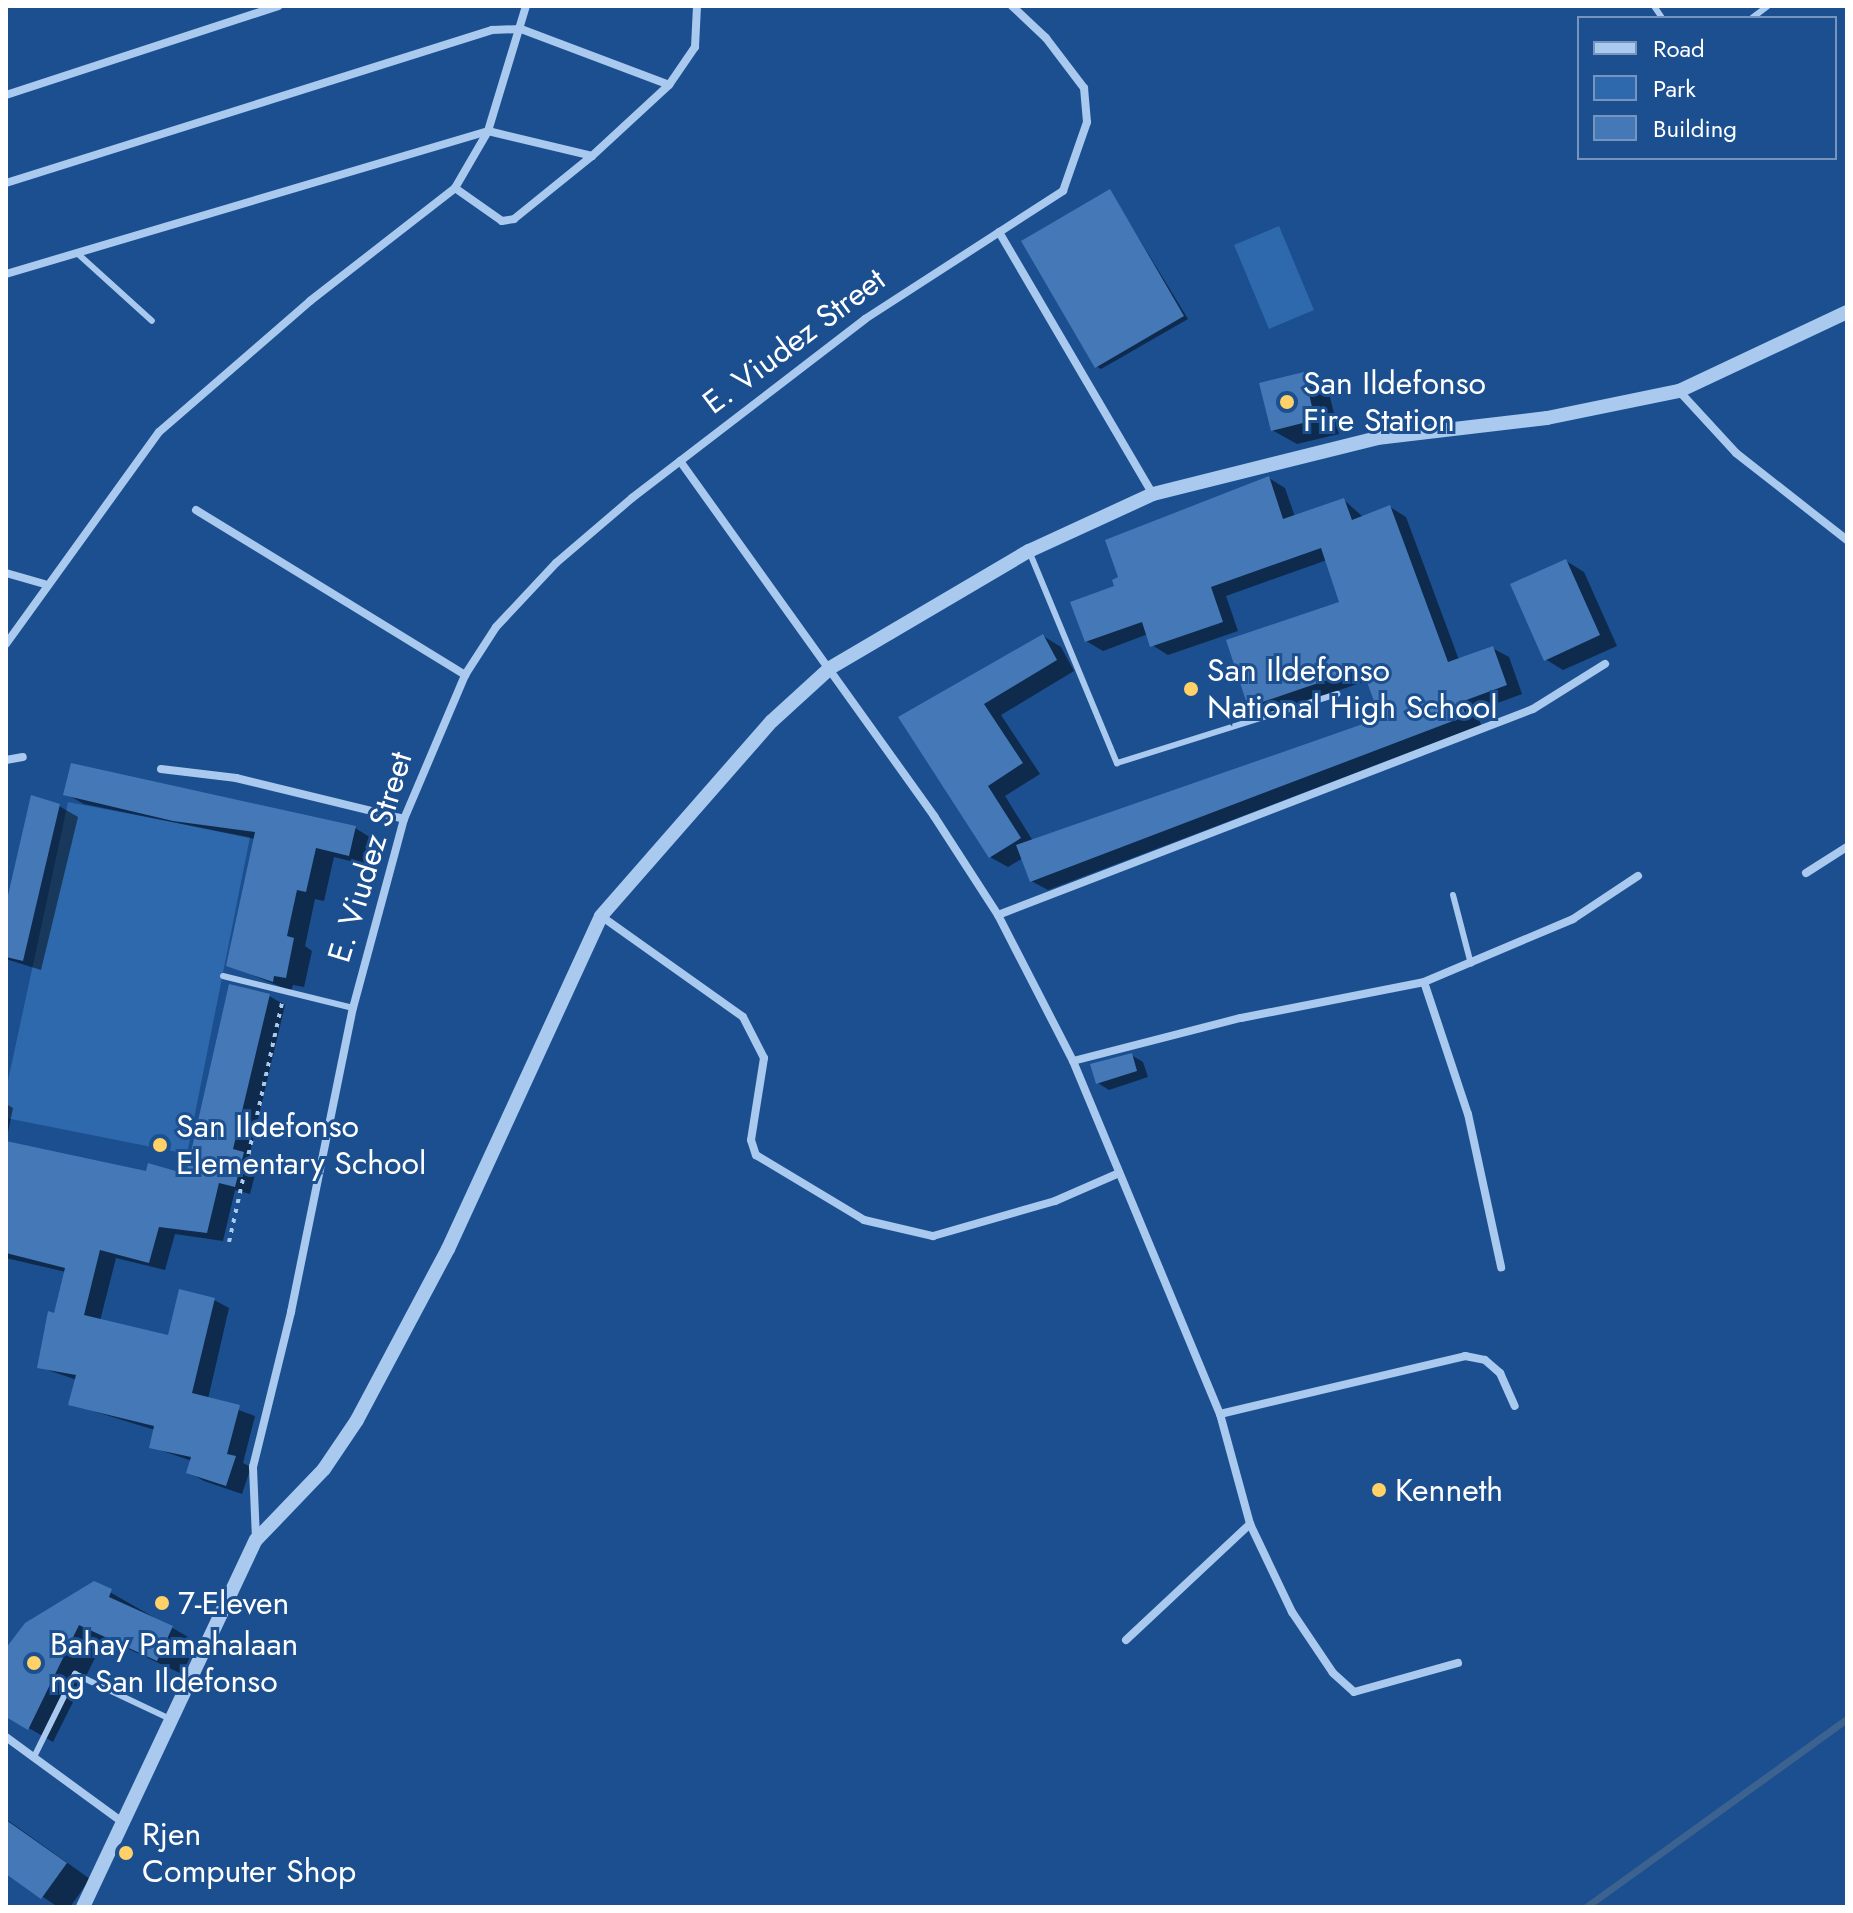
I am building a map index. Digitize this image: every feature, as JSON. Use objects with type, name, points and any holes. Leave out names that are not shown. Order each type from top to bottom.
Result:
[{"type":"street","points":[[6,95],[279,6]]},
{"type":"street","points":[[6,644],[44,584],[159,432],[310,301],[455,188],[488,131],[526,6]]},
{"type":"street","points":[[455,188],[502,221],[514,219],[592,156],[669,85],[695,47],[697,6]]},
{"type":"street","name":"E. Viudez Street","points":[[83,1907],[125,1824],[256,1540],[253,1467],[291,1312],[353,1008],[404,819],[465,675],[496,627],[556,563],[680,461],[865,319],[1063,191],[1087,122],[1084,88],[1046,38],[1012,6]]},
{"type":"street","points":[[6,183],[492,30],[521,29],[669,85]]},
{"type":"street","points":[[6,274],[488,131],[592,156]]},
{"type":"street","points":[[999,232],[1153,494]]},
{"type":"street","points":[[256,1540],[324,1469],[357,1420],[448,1249],[601,916],[772,721],[830,668],[1029,551],[1153,494],[1377,438],[1547,418],[1679,391],[1847,312]]},
{"type":"street","points":[[1679,391],[1736,453],[1847,540]]},
{"type":"street","points":[[680,461],[830,668],[998,915],[1073,1061],[1220,1414],[1250,1524],[1292,1612],[1345,1686],[1354,1692],[1458,1663]]},
{"type":"street","points":[[196,510],[465,675]]},
{"type":"street","points":[[6,573],[44,584]]},
{"type":"street","points":[[998,915],[1143,863],[1533,709],[1605,664]]},
{"type":"street","points":[[6,760],[23,757]]},
{"type":"street","points":[[161,769],[236,778],[404,819]]},
{"type":"street","points":[[1806,873],[1847,847]]},
{"type":"street","points":[[1073,1061],[1241,1018],[1424,982],[1573,919],[1638,876]]},
{"type":"street","points":[[601,916],[743,1017],[764,1058],[751,1140],[756,1155],[864,1220],[933,1236],[1055,1201],[1119,1173]]},
{"type":"street","points":[[1424,982],[1468,1114],[1501,1267]]},
{"type":"street","points":[[1220,1414],[1465,1356],[1485,1360],[1500,1373],[1515,1406]]},
{"type":"street","points":[[1126,1640],[1250,1524]]},
{"type":"street","points":[[6,1737],[125,1824]]},
{"type":"lane","points":[[77,253],[152,321]]},
{"type":"lane","points":[[1029,551],[1117,763],[1337,694]]},
{"type":"lane","points":[[1453,895],[1471,964]]},
{"type":"lane","points":[[223,976],[353,1008]]},
{"type":"lane","points":[[34,1757],[75,1674],[174,1720]]},
{"type":"path","points":[[229,1242],[284,991]]},
{"type":"green space","points":[[1279,226],[1314,310],[1269,329],[1234,245]]},
{"type":"green space","points":[[68,802],[250,837],[187,1154],[6,1118],[6,1090]]},
{"type":"building","points":[[1110,189],[1184,316],[1095,368],[1021,241]]},
{"type":"building","name":"San Ildefonso Fire Station","points":[[1304,372],[1315,420],[1271,431],[1259,383]]},
{"type":"building","points":[[1269,476],[1283,519],[1344,498],[1352,520],[1390,505],[1448,662],[1493,646],[1507,685],[1461,702],[1466,716],[1030,882],[1016,845],[1380,718],[1362,668],[1248,707],[1226,640],[1339,602],[1321,548],[1211,587],[1223,622],[1150,647],[1142,622],[1085,642],[1070,602],[1114,586],[1112,580],[1118,577],[1105,540]]},
{"type":"building","points":[[1566,559],[1600,635],[1544,661],[1510,584]]},
{"type":"building","points":[[1043,634],[1057,660],[984,704],[1023,763],[988,786],[1021,838],[989,858],[898,717]]},
{"type":"building","points":[[71,763],[356,826],[349,856],[316,848],[306,892],[297,890],[287,936],[294,938],[286,978],[274,976],[273,982],[226,966],[255,832],[173,821],[63,795]]},
{"type":"building","points":[[31,795],[60,804],[23,961],[6,957],[6,904]]},
{"type":"building","points":[[229,984],[270,994],[233,1149],[244,1152],[235,1187],[219,1183],[207,1233],[159,1227],[149,1263],[100,1250],[84,1315],[168,1335],[179,1289],[215,1298],[192,1393],[240,1405],[227,1454],[236,1456],[226,1486],[186,1473],[191,1457],[149,1448],[154,1426],[68,1405],[76,1375],[37,1368],[48,1311],[54,1313],[65,1268],[6,1253],[6,1141],[146,1171],[148,1163],[186,1174]]},
{"type":"building","points":[[1132,1053],[1137,1071],[1096,1084],[1090,1064]]},
{"type":"building","name":"Bahay Pamahalaan ng San Ildefonso","points":[[94,1581],[112,1589],[109,1597],[173,1626],[157,1661],[79,1625],[28,1730],[6,1717],[6,1648],[25,1623]]},
{"type":"building","points":[[6,1820],[67,1863],[41,1899],[6,1874]]},
{"type":"waterway","points":[[1586,1907],[1847,1719]]},
{"type":"place","name":"San Ildefonso Fire Station","points":[[1287,402]]},
{"type":"place","name":"San Ildefonso National High School","points":[[1191,689]]},
{"type":"place","name":"San Ildefonso Elementary School","points":[[160,1145]]},
{"type":"place","name":"Kenneth","points":[[1379,1490]]},
{"type":"place","name":"7-Eleven","points":[[162,1603]]},
{"type":"place","name":"Bahay Pamahalaan ng San Ildefonso","points":[[34,1663]]},
{"type":"place","name":"Rjen Computer Shop","points":[[126,1853]]}]
